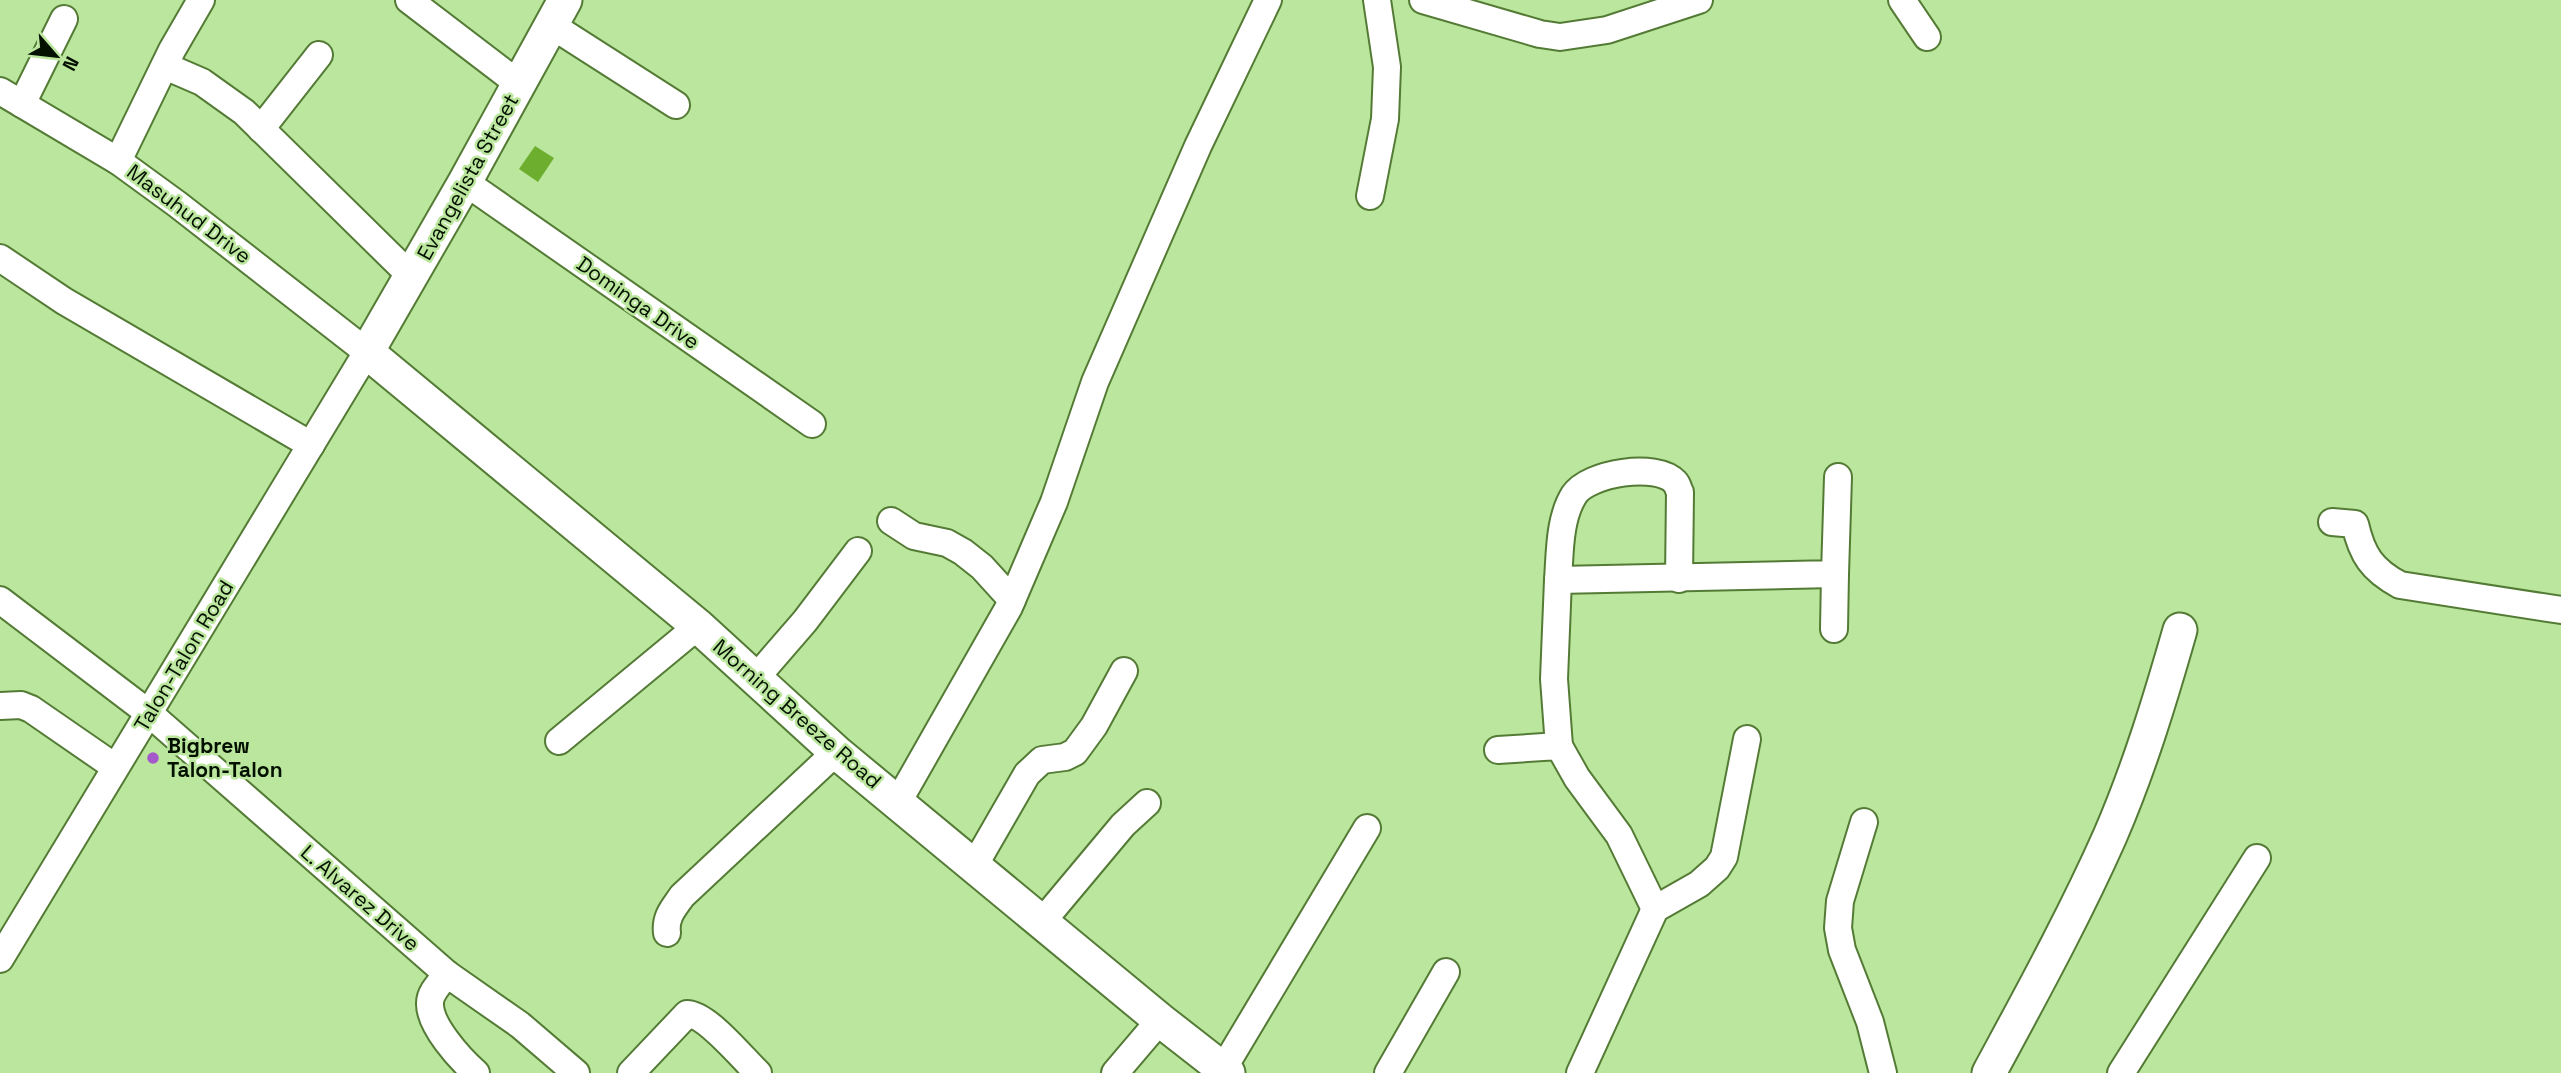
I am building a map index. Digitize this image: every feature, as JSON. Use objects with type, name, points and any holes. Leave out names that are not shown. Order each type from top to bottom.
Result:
[{"type":"main road","name":"Evangelista Street","points":[[367,352],[412,277],[558,12]]},
{"type":"main road","name":"Morning Breeze Road","points":[[367,352],[698,626],[754,680],[836,752],[1041,923],[1226,1071]]},
{"type":"main road","points":[[1990,1073],[2070,921],[2110,835],[2158,708],[2180,630]]},
{"type":"street","points":[[118,161],[164,66],[201,0]]},
{"type":"street","points":[[409,0],[519,84]]},
{"type":"street","points":[[898,803],[1012,600],[1054,502],[1095,382],[1198,146],[1268,0]]},
{"type":"street","points":[[1370,196],[1385,118],[1388,67],[1377,0]]},
{"type":"street","points":[[1427,1],[1540,34],[1560,37],[1607,30],[1699,0]]},
{"type":"street","points":[[1902,0],[1927,37]]},
{"type":"street","points":[[558,12],[676,105]]},
{"type":"street","points":[[11,98],[64,19]]},
{"type":"street","points":[[261,130],[319,55]]},
{"type":"street","points":[[164,66],[202,82],[222,94],[412,277]]},
{"type":"street","name":"Masuhud Drive","points":[[11,98],[118,161],[367,352]]},
{"type":"street","name":"Dominga Drive","points":[[465,182],[812,424]]},
{"type":"street","points":[[0,258],[64,301],[312,444]]},
{"type":"street","name":"Talon-Talon Road","points":[[0,959],[367,352]]},
{"type":"street","points":[[1655,909],[1619,835],[1577,778],[1559,746],[1554,679],[1558,580],[1565,516],[1576,492],[1597,478],[1636,472],[1663,476],[1675,481],[1680,492],[1679,579]]},
{"type":"street","points":[[1833,629],[1838,477]]},
{"type":"street","points":[[891,521],[914,536],[947,543],[963,552],[982,567],[1012,600]]},
{"type":"street","points":[[2344,523],[2372,564],[2386,577],[2400,584],[2561,610]]},
{"type":"street","points":[[754,680],[805,621],[858,551]]},
{"type":"street","points":[[1558,580],[1835,574]]},
{"type":"street","name":"L. Alvarez Drive","points":[[0,600],[150,714],[447,974],[520,1025],[576,1073]]},
{"type":"street","points":[[559,741],[698,626]]},
{"type":"street","points":[[974,866],[1027,774],[1042,760],[1065,757],[1075,752],[1094,726],[1124,671]]},
{"type":"street","points":[[0,706],[21,705],[31,709],[115,767]]},
{"type":"street","points":[[1580,1073],[1655,909],[1699,884],[1717,868],[1724,857],[1747,739]]},
{"type":"street","points":[[1498,750],[1559,746]]},
{"type":"street","points":[[667,933],[666,920],[682,897],[836,752]]},
{"type":"street","points":[[1041,923],[1123,825],[1147,803]]},
{"type":"street","points":[[1864,822],[1840,901],[1838,928],[1842,950],[1870,1021],[1883,1073]]},
{"type":"street","points":[[1226,1071],[1367,828]]},
{"type":"street","points":[[2121,1073],[2257,858]]},
{"type":"street","points":[[1388,1073],[1446,972]]},
{"type":"street","points":[[447,974],[433,993],[430,1007],[443,1037],[476,1073]]},
{"type":"street","points":[[631,1073],[687,1014],[692,1014],[706,1023],[758,1073]]},
{"type":"street","points":[[1115,1073],[1160,1020]]},
{"type":"building","points":[[535,146],[554,158],[538,182],[519,169]]},
{"type":"place","name":"Bigbrew Talon-Talon","points":[[153,758]]}]
